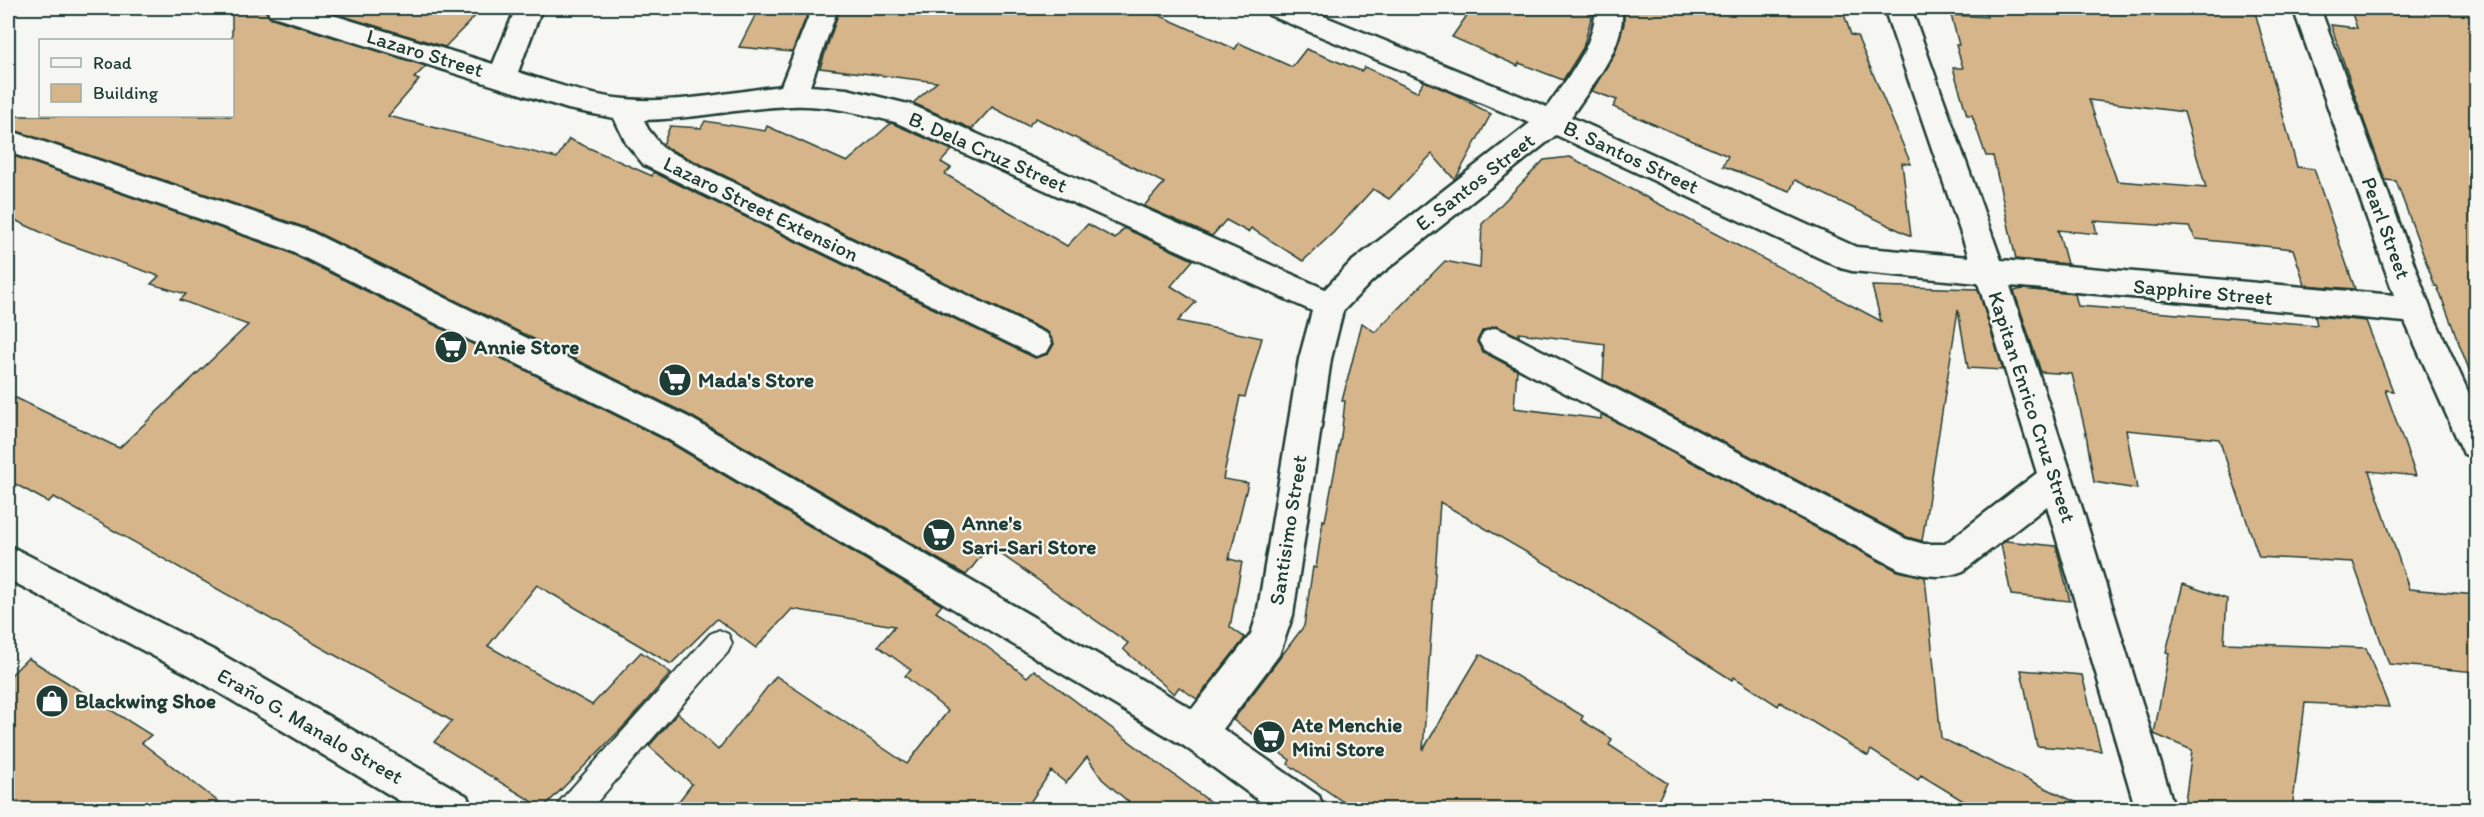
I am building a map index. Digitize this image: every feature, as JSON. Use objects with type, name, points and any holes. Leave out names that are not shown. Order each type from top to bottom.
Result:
[{"type":"street","name":"Lazaro Street","points":[[279,8],[502,77]]},
{"type":"street","points":[[530,8],[502,77],[568,98],[625,110]]},
{"type":"street","points":[[792,95],[825,8]]},
{"type":"street","name":"B. Santos Street","points":[[1279,8],[1553,121],[1852,259],[1990,273]]},
{"type":"street","name":"E. Santos Street","points":[[1329,305],[1361,272],[1553,121],[1601,49],[1609,23],[1609,8]]},
{"type":"street","name":"Kapitan Enrico Cruz Street","points":[[1898,8],[1990,273],[2056,479],[2156,810]]},
{"type":"street","name":"Pearl Street","points":[[2307,8],[2415,310],[2476,444]]},
{"type":"street","name":"B. Dela Cruz Street","points":[[625,110],[680,109],[792,95],[848,100],[902,113],[1329,305]]},
{"type":"street","name":"Lazaro Street Extension","points":[[625,110],[636,135],[654,157],[1035,343]]},
{"type":"street","points":[[8,141],[298,240],[678,428],[1197,733],[1305,810]]},
{"type":"street","name":"Sapphire Street","points":[[1990,273],[2415,310]]},
{"type":"street","name":"Santisimo Street","points":[[1197,733],[1266,643],[1275,615],[1315,359],[1329,305]]},
{"type":"street","points":[[1495,340],[1899,553],[1924,560],[1951,560],[2056,479]]},
{"type":"street","name":"Eraño G. Manalo Street","points":[[8,561],[206,665],[453,810]]},
{"type":"lane","points":[[571,810],[719,643]]},
{"type":"building","points":[[232,8],[264,8],[269,17],[426,66],[414,78],[419,80],[388,116],[557,158],[569,139],[652,176],[653,172],[1035,358],[1048,354],[1054,344],[1048,332],[665,147],[663,145],[670,126],[701,128],[705,121],[765,131],[767,126],[847,162],[891,123],[952,150],[941,162],[951,168],[945,174],[1067,246],[1088,224],[1115,239],[1124,228],[1193,260],[1171,286],[1196,302],[1178,321],[1262,338],[1245,397],[1240,396],[1223,479],[1248,483],[1229,559],[1242,562],[1230,627],[1245,638],[1197,699],[1179,687],[1174,694],[1123,649],[1128,643],[989,546],[966,575],[691,416],[310,229],[8,128],[8,116],[234,117],[234,39],[232,39]]},
{"type":"building","points":[[316,8],[483,8],[445,47]]},
{"type":"building","points":[[759,8],[810,8],[792,52],[739,47]]},
{"type":"building","points":[[840,8],[1143,8],[1235,49],[1239,43],[1292,67],[1306,49],[1361,71],[1365,67],[1417,92],[1424,81],[1491,114],[1456,178],[1454,179],[1432,154],[1389,199],[1373,189],[1333,233],[1303,261],[1251,228],[1248,232],[1226,220],[1212,236],[1144,206],[1164,183],[1036,118],[1028,126],[992,107],[972,129],[913,103],[937,82],[820,68]]},
{"type":"building","points":[[1472,8],[1594,8],[1583,48],[1563,80],[1519,63],[1518,66],[1452,37]]},
{"type":"building","points":[[1624,8],[1842,8],[1851,35],[1857,36],[1911,164],[1902,163],[1911,236],[1795,180],[1790,191],[1723,166],[1728,156],[1613,107],[1617,100],[1592,91],[1615,53],[1624,24]]},
{"type":"building","points":[[1983,8],[2254,8],[2297,167],[2314,169],[2355,289],[2305,285],[2293,249],[2196,239],[2189,227],[2094,221],[2097,234],[2058,230],[2067,264],[2016,259],[1993,156],[1986,156],[1972,115],[1967,115],[1953,68],[1963,68],[1951,15],[1987,17]],"holes":[[[2089,100],[2184,112],[2206,188],[2117,181]]]},
{"type":"building","points":[[2350,8],[2476,8],[2476,380],[2473,380],[2437,286],[2435,286],[2396,181],[2385,180],[2331,25],[2357,28]]},
{"type":"building","points":[[8,154],[286,251],[665,440],[942,605],[936,612],[966,631],[1027,677],[1034,670],[1221,810],[1138,810],[1102,779],[1087,757],[1066,783],[1051,771],[1025,810],[672,810],[692,784],[649,746],[678,713],[718,750],[776,676],[907,764],[948,711],[905,676],[911,670],[878,646],[895,626],[792,609],[756,648],[717,619],[671,664],[537,585],[488,646],[592,705],[641,652],[671,673],[626,724],[543,808],[434,742],[452,721],[54,497],[48,502],[8,480],[8,394],[119,448],[248,325],[180,300],[186,294],[151,284],[159,276],[62,242],[8,217]]},
{"type":"building","points":[[1570,157],[1881,321],[1872,286],[1978,289],[2003,370],[1968,368],[1958,310],[1922,541],[1907,537],[1603,380],[1605,344],[1519,333],[1519,336],[1496,326],[1482,331],[1477,342],[1483,352],[1517,370],[1514,408],[1601,419],[1601,414],[1898,571],[1925,577],[1941,738],[2092,810],[1978,810],[1921,775],[1918,780],[1871,750],[1868,756],[1780,702],[1778,706],[1734,677],[1732,680],[1581,584],[1440,502],[1423,750],[1480,654],[1583,716],[1581,720],[1612,739],[1609,745],[1667,783],[1653,810],[1355,810],[1288,764],[1290,760],[1233,720],[1304,626],[1313,567],[1316,568],[1323,520],[1325,521],[1341,437],[1345,401],[1342,401],[1362,323],[1375,332],[1445,261],[1480,268],[1482,224],[1544,160]]},
{"type":"building","points":[[2023,289],[2075,294],[2078,306],[2317,325],[2315,316],[2366,321],[2393,391],[2385,390],[2416,476],[2369,471],[2409,589],[2476,595],[2476,672],[2389,664],[2353,562],[2259,557],[2219,439],[2126,430],[2137,489],[2094,482],[2072,374],[2041,372],[2014,291]]},
{"type":"building","points":[[2006,541],[2056,546],[2070,601],[2011,595],[2001,544]]},
{"type":"building","points":[[2183,584],[2227,599],[2224,643],[2366,648],[2389,707],[2305,703],[2292,810],[2184,810],[2192,750],[2154,734],[2169,653],[2166,652]]},
{"type":"building","points":[[28,658],[151,735],[142,743],[229,810],[8,810],[8,678]]},
{"type":"building","points":[[2021,670],[2082,675],[2101,751],[2037,746]]},
{"type":"place","name":"Annie Store","points":[[451,347]]},
{"type":"place","name":"Mada's Store","points":[[675,380]]},
{"type":"place","name":"Anne's Sari-Sari Store","points":[[939,535]]},
{"type":"place","name":"Blackwing Shoe","points":[[52,701]]},
{"type":"place","name":"Ate Menchie Mini Store","points":[[1269,737]]}]
